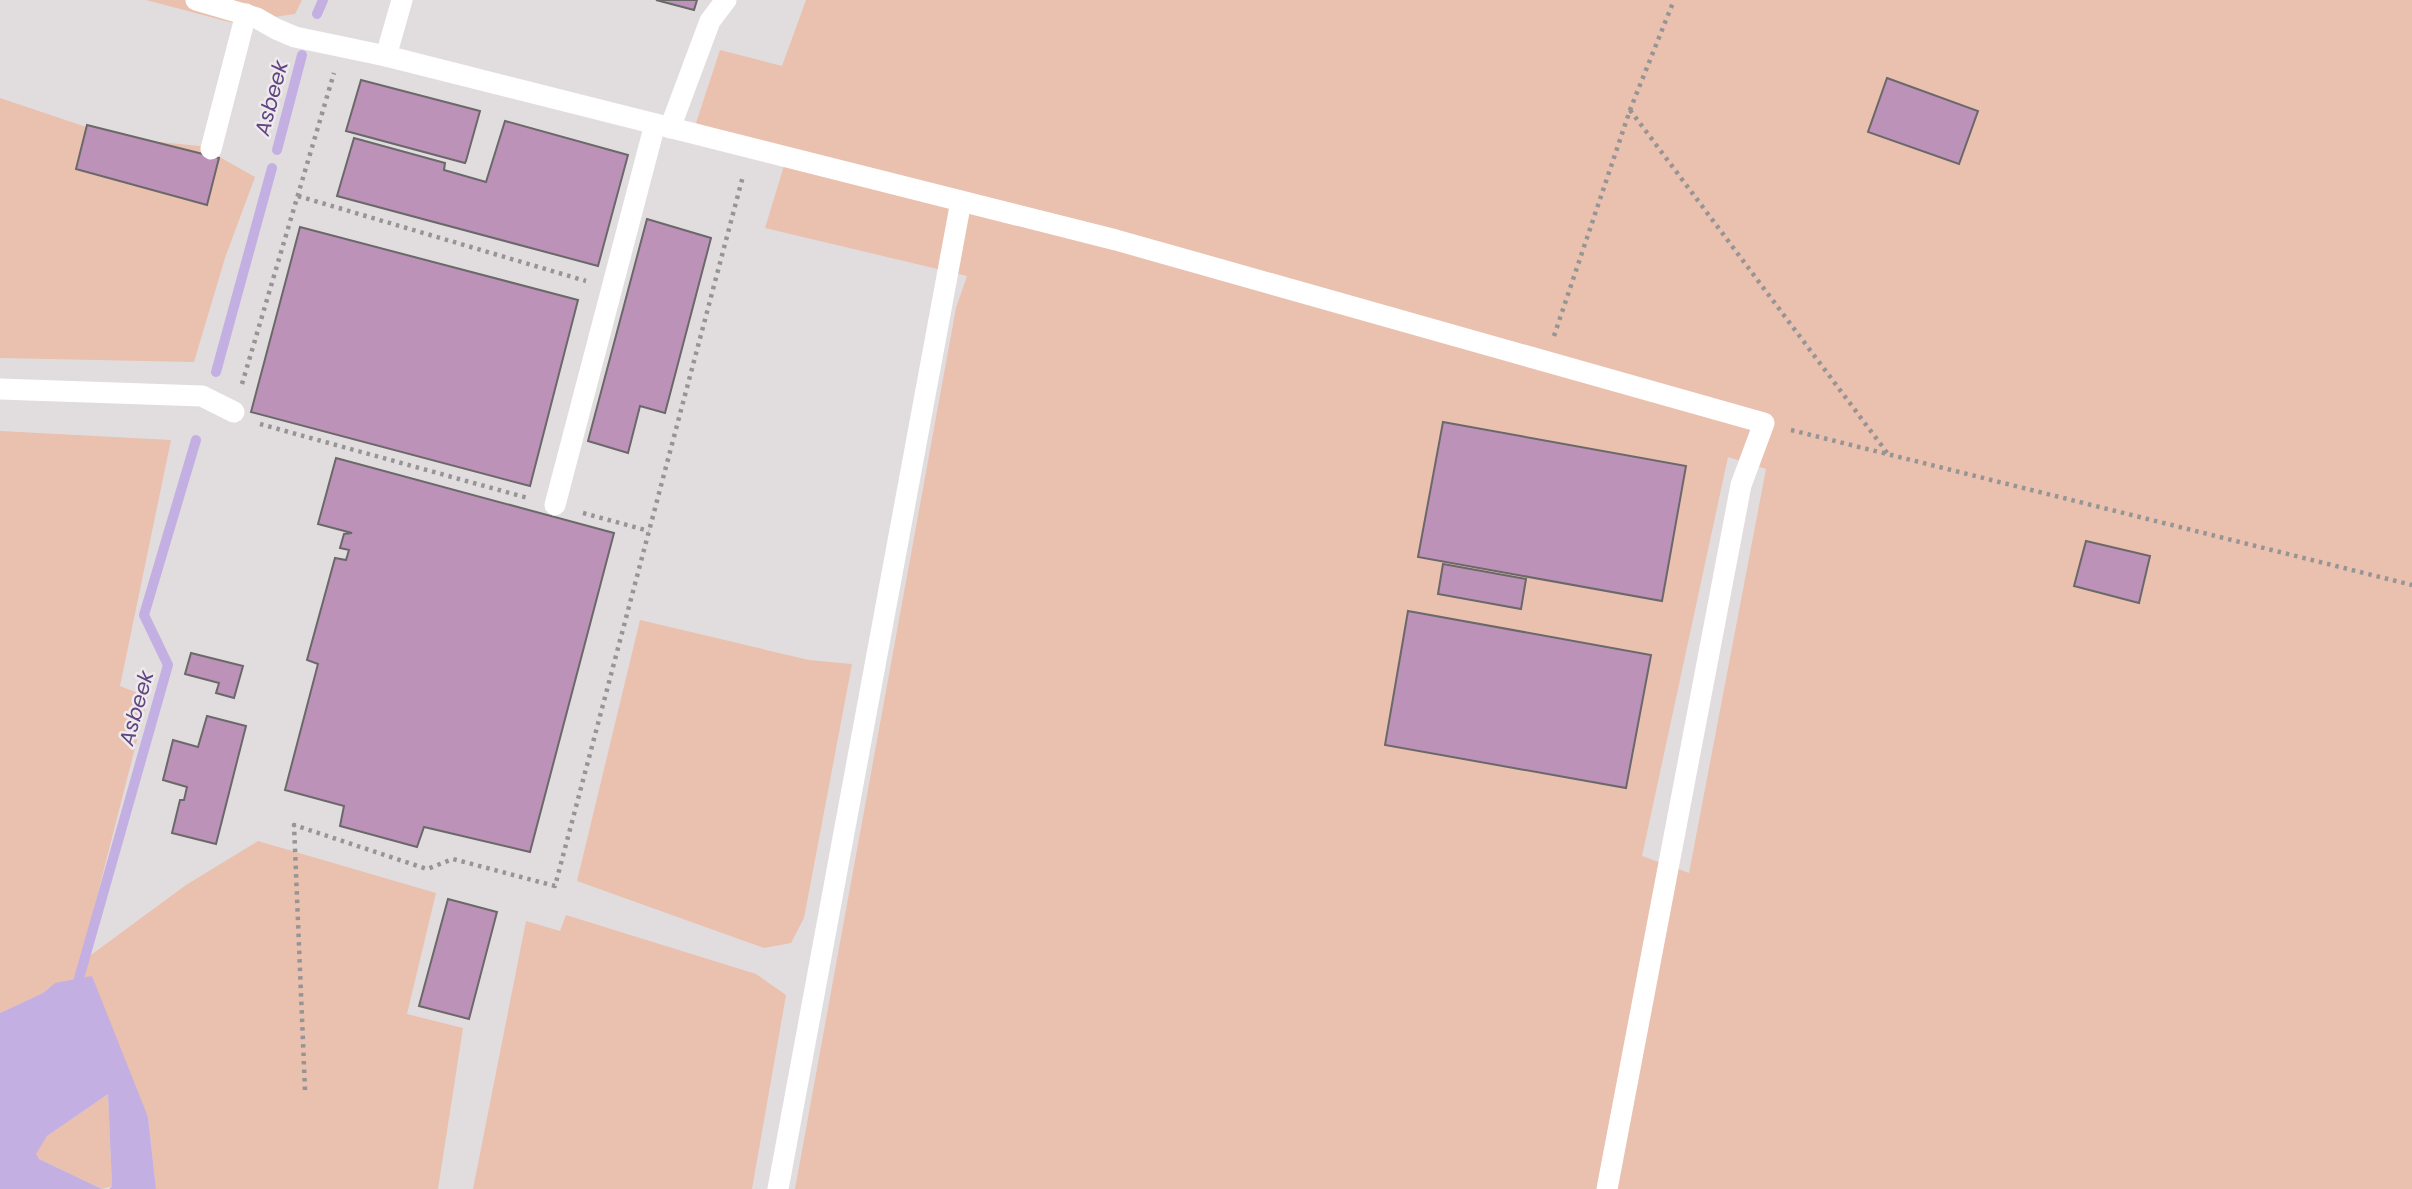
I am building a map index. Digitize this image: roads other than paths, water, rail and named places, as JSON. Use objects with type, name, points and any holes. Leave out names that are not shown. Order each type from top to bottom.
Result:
[{"type":"lane","points":[[196,0],[252,16],[295,37],[386,56],[1116,240],[1764,423],[1741,485],[1608,1189]]},
{"type":"lane","points":[[386,56],[402,0]]},
{"type":"lane","points":[[555,505],[612,289],[662,126],[710,21],[726,0]]},
{"type":"lane","points":[[211,149],[252,16]]},
{"type":"lane","points":[[778,1189],[961,201]]},
{"type":"lane","points":[[0,390],[202,396],[234,412]]},
{"type":"waterway","name":"Asbeek","points":[[317,14],[323,0]]},
{"type":"waterway","name":"Asbeek","points":[[277,150],[302,55]]},
{"type":"waterway","name":"Asbeek","points":[[216,372],[272,168]]},
{"type":"waterway","name":"Asbeek","points":[[76,989],[168,665],[144,615],[196,440]]}]
